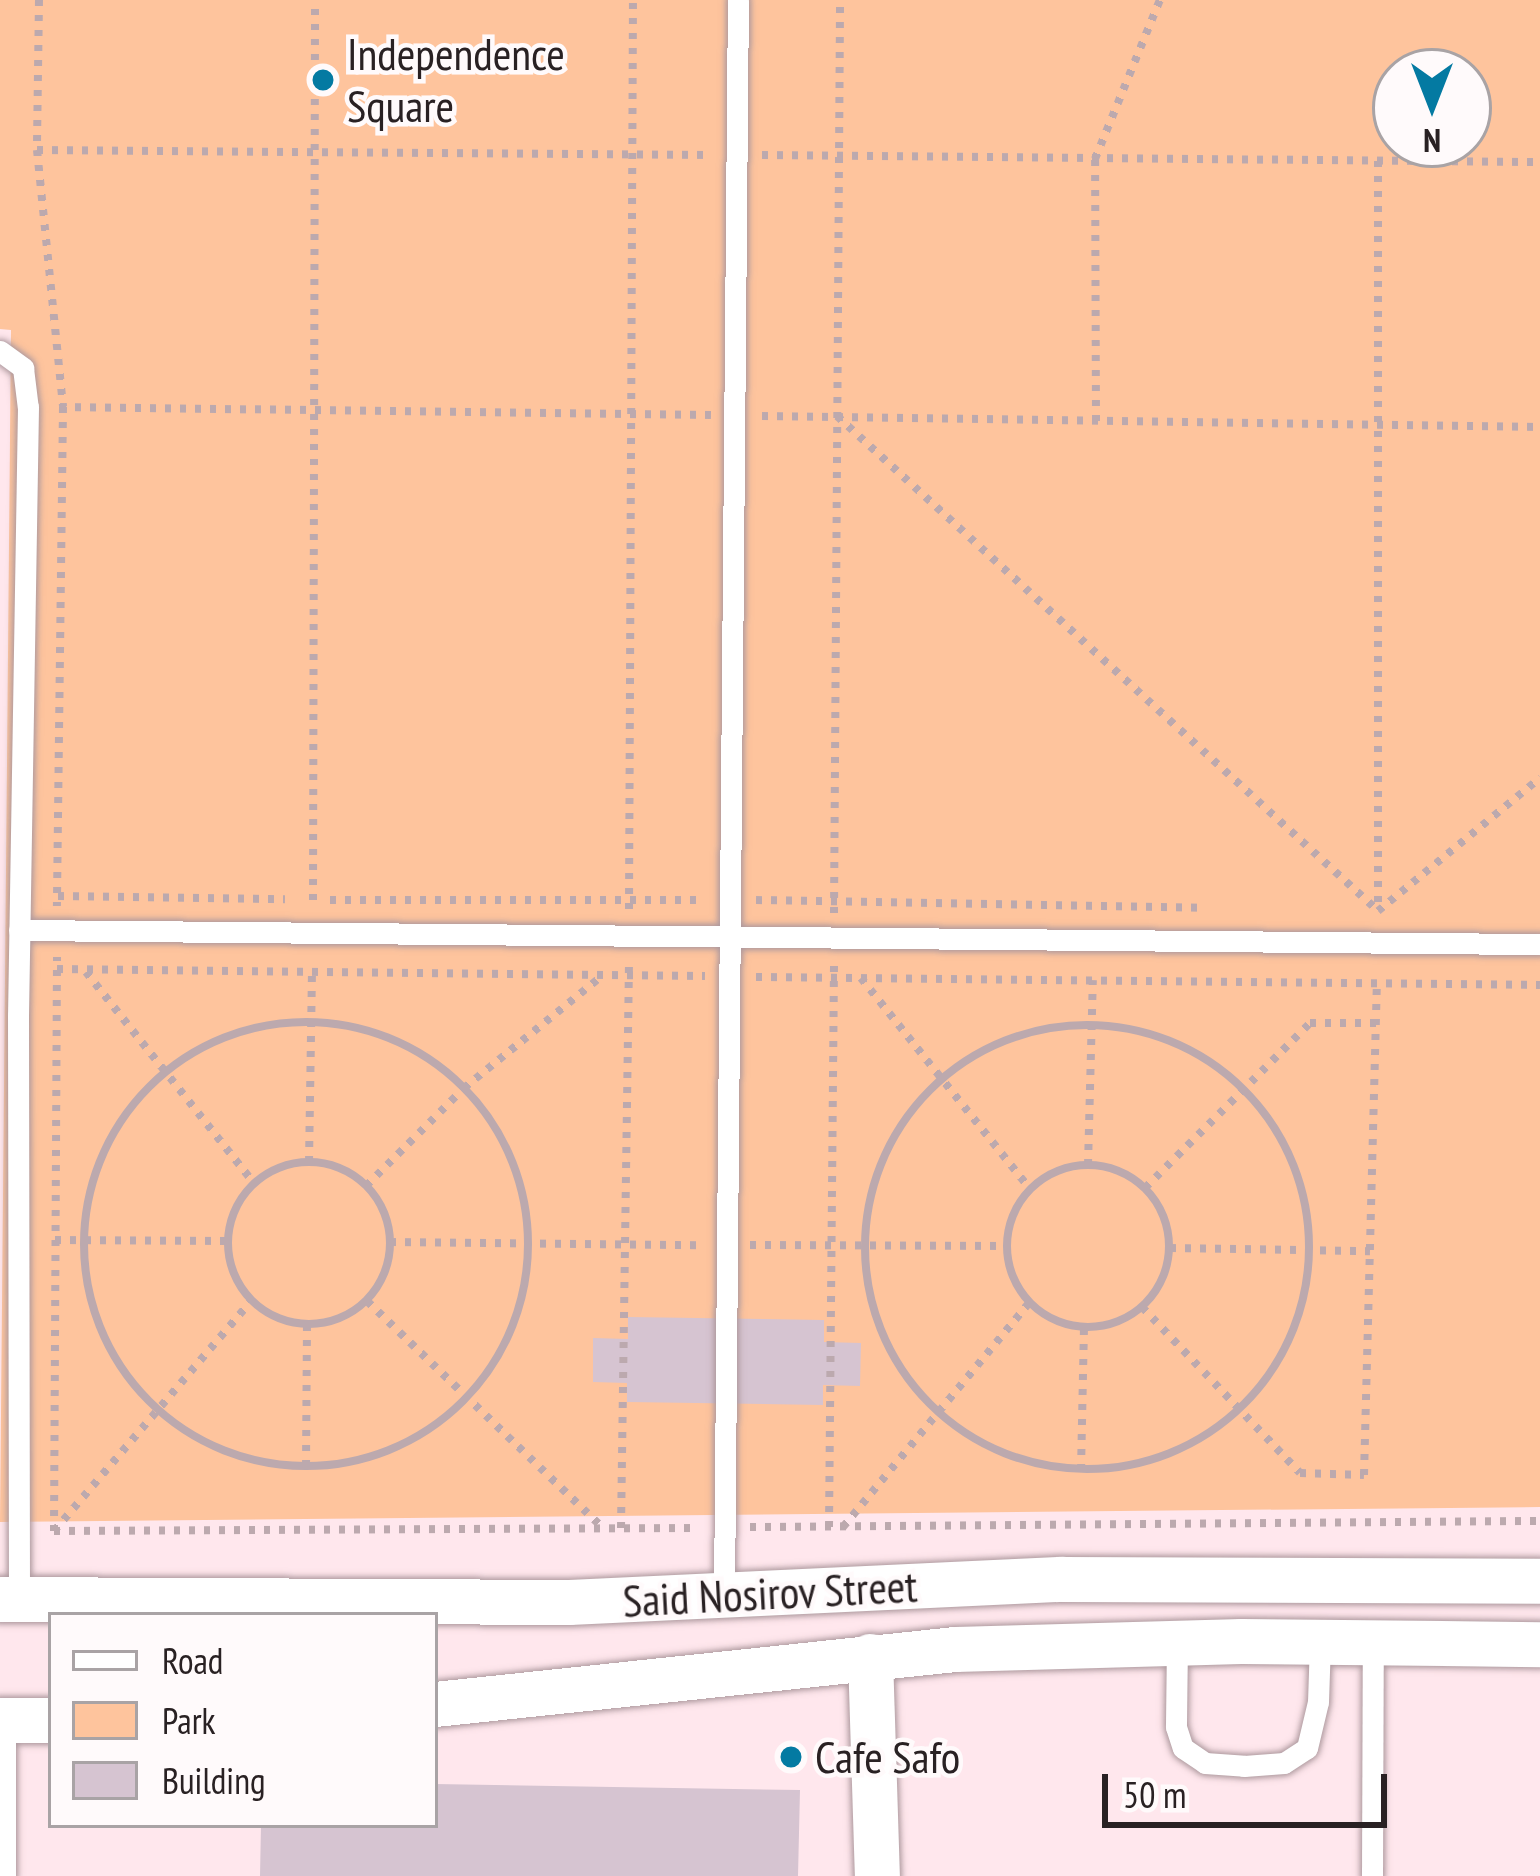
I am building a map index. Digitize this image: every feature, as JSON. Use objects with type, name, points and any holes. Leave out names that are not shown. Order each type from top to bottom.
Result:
[{"type":"street","name":"Said Nosirov Street","points":[[10,1599],[361,1608],[1062,1579],[1540,1581]]},
{"type":"street","points":[[1303,1579],[1311,1641]]},
{"type":"street","name":"Said Nosirov Street","points":[[438,1704],[870,1656],[1177,1642],[1540,1644]]},
{"type":"street","points":[[870,1656],[877,1876]]},
{"type":"street","points":[[3,1720],[48,1720]]},
{"type":"lane","points":[[724,1596],[738,0]]},
{"type":"lane","points":[[0,351],[23,368],[28,407],[20,930],[20,1531],[10,1599]]},
{"type":"lane","points":[[20,930],[1540,944]]},
{"type":"lane","points":[[1177,1642],[1176,1727],[1183,1748],[1205,1763],[1244,1766],[1284,1763],[1307,1748],[1318,1702],[1311,1641]]},
{"type":"lane","points":[[1372,1642],[1372,1876]]},
{"type":"lane","points":[[3,1720],[5,1876]]},
{"type":"path","points":[[313,900],[315,0]]},
{"type":"path","points":[[621,1528],[629,975],[633,0]]},
{"type":"path","points":[[829,1527],[840,0]]},
{"type":"path","points":[[1096,421],[1096,159],[1160,0]]},
{"type":"path","points":[[37,150],[1372,161]]},
{"type":"path","points":[[1492,162],[1540,162]]},
{"type":"path","points":[[1378,168],[1378,911]]},
{"type":"path","points":[[28,407],[1540,428]]},
{"type":"path","points":[[837,416],[1378,911]]},
{"type":"path","points":[[1378,911],[1540,778]]},
{"type":"path","points":[[58,896],[1213,908]]},
{"type":"path","points":[[1355,910],[1402,912]]},
{"type":"path","points":[[57,969],[1540,985]]},
{"type":"path","points":[[85,971],[254,1183]]},
{"type":"path","points":[[309,1162],[312,974]]},
{"type":"path","points":[[366,1186],[464,1088],[603,975]]},
{"type":"path","points":[[860,978],[1030,1189]]},
{"type":"path","points":[[1088,1165],[1093,980]]},
{"type":"path","points":[[1142,1307],[1300,1473],[1364,1474],[1376,986]]},
{"type":"path","points":[[311,1022],[378,1034],[439,1066],[464,1088],[512,1160],[529,1243],[512,1328],[466,1399],[442,1420],[391,1449],[306,1466],[221,1449],[158,1410],[129,1379],[100,1328],[83,1241],[85,1210],[103,1153],[135,1101],[164,1072],[212,1043],[244,1031],[311,1022]]},
{"type":"path","points":[[1145,1188],[1310,1023],[1376,1023]]},
{"type":"path","points":[[1091,1026],[1174,1043],[1244,1089],[1267,1117],[1299,1180],[1310,1250],[1302,1303],[1283,1353],[1240,1409],[1166,1455],[1081,1469],[998,1450],[937,1410],[888,1347],[866,1280],[865,1245],[867,1210],[890,1143],[941,1081],[1006,1041],[1091,1026]]},
{"type":"path","points":[[309,1162],[330,1165],[366,1186],[379,1202],[390,1242],[388,1263],[367,1300],[329,1322],[308,1324],[286,1322],[250,1300],[238,1283],[227,1241],[235,1209],[254,1183],[290,1164],[309,1162]]},
{"type":"path","points":[[1088,1165],[1108,1167],[1145,1188],[1168,1226],[1170,1248],[1162,1280],[1142,1307],[1125,1319],[1084,1327],[1065,1324],[1030,1303],[1010,1267],[1007,1246],[1017,1206],[1030,1189],[1066,1168],[1088,1165]]},
{"type":"path","points":[[55,1240],[227,1241]]},
{"type":"path","points":[[1170,1248],[1370,1251]]},
{"type":"path","points":[[54,1531],[250,1300]]},
{"type":"path","points":[[367,1300],[603,1528]]},
{"type":"path","points":[[843,1527],[1030,1303]]},
{"type":"path","points":[[306,1466],[308,1324]]},
{"type":"path","points":[[1081,1469],[1084,1327]]},
{"type":"path","points":[[20,1531],[1540,1521]]},
{"type":"green space","points":[[0,0],[1540,0],[1540,1507],[0,1522],[11,330],[0,329]]},
{"type":"building","points":[[628,1317],[824,1320],[824,1342],[861,1343],[860,1386],[823,1385],[823,1405],[627,1402],[627,1383],[593,1382],[593,1338],[628,1339]]},
{"type":"building","points":[[438,1784],[800,1790],[798,1876],[260,1876],[261,1828],[438,1828]]},
{"type":"place","name":"Independence Square","points":[[323,80]]},
{"type":"place","name":"Cafe Safo","points":[[791,1757]]}]
